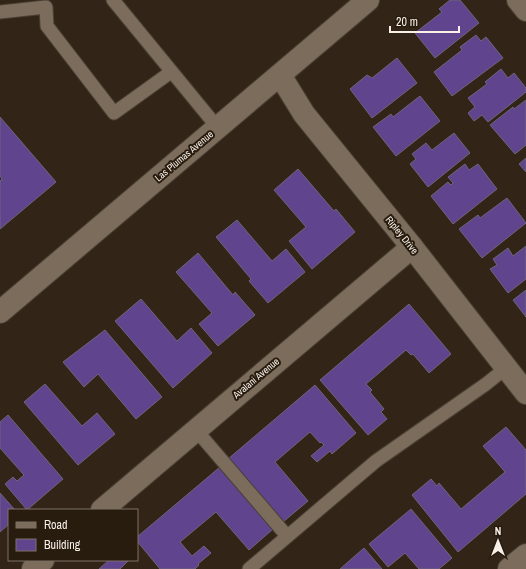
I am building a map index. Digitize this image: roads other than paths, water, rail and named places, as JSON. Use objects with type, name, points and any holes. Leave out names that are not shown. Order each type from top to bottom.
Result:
[{"type":"street","name":"Las Plumas Avenue","points":[[0,312],[368,0]]},
{"type":"street","points":[[518,0],[526,10]]},
{"type":"street","name":"Ripley Drive","points":[[280,75],[304,114],[412,247],[526,393]]},
{"type":"street","name":"Avalani Avenue","points":[[103,509],[412,247]]},
{"type":"street","points":[[509,569],[526,555]]},
{"type":"street","points":[[33,569],[42,561]]},
{"type":"lane","points":[[34,0],[52,3]]},
{"type":"lane","points":[[113,0],[167,68],[218,128]]},
{"type":"lane","points":[[0,12],[52,3]]},
{"type":"lane","points":[[52,3],[47,26],[114,113],[167,68]]},
{"type":"lane","points":[[249,569],[376,461],[486,384],[506,368]]},
{"type":"lane","points":[[196,430],[286,536]]}]
